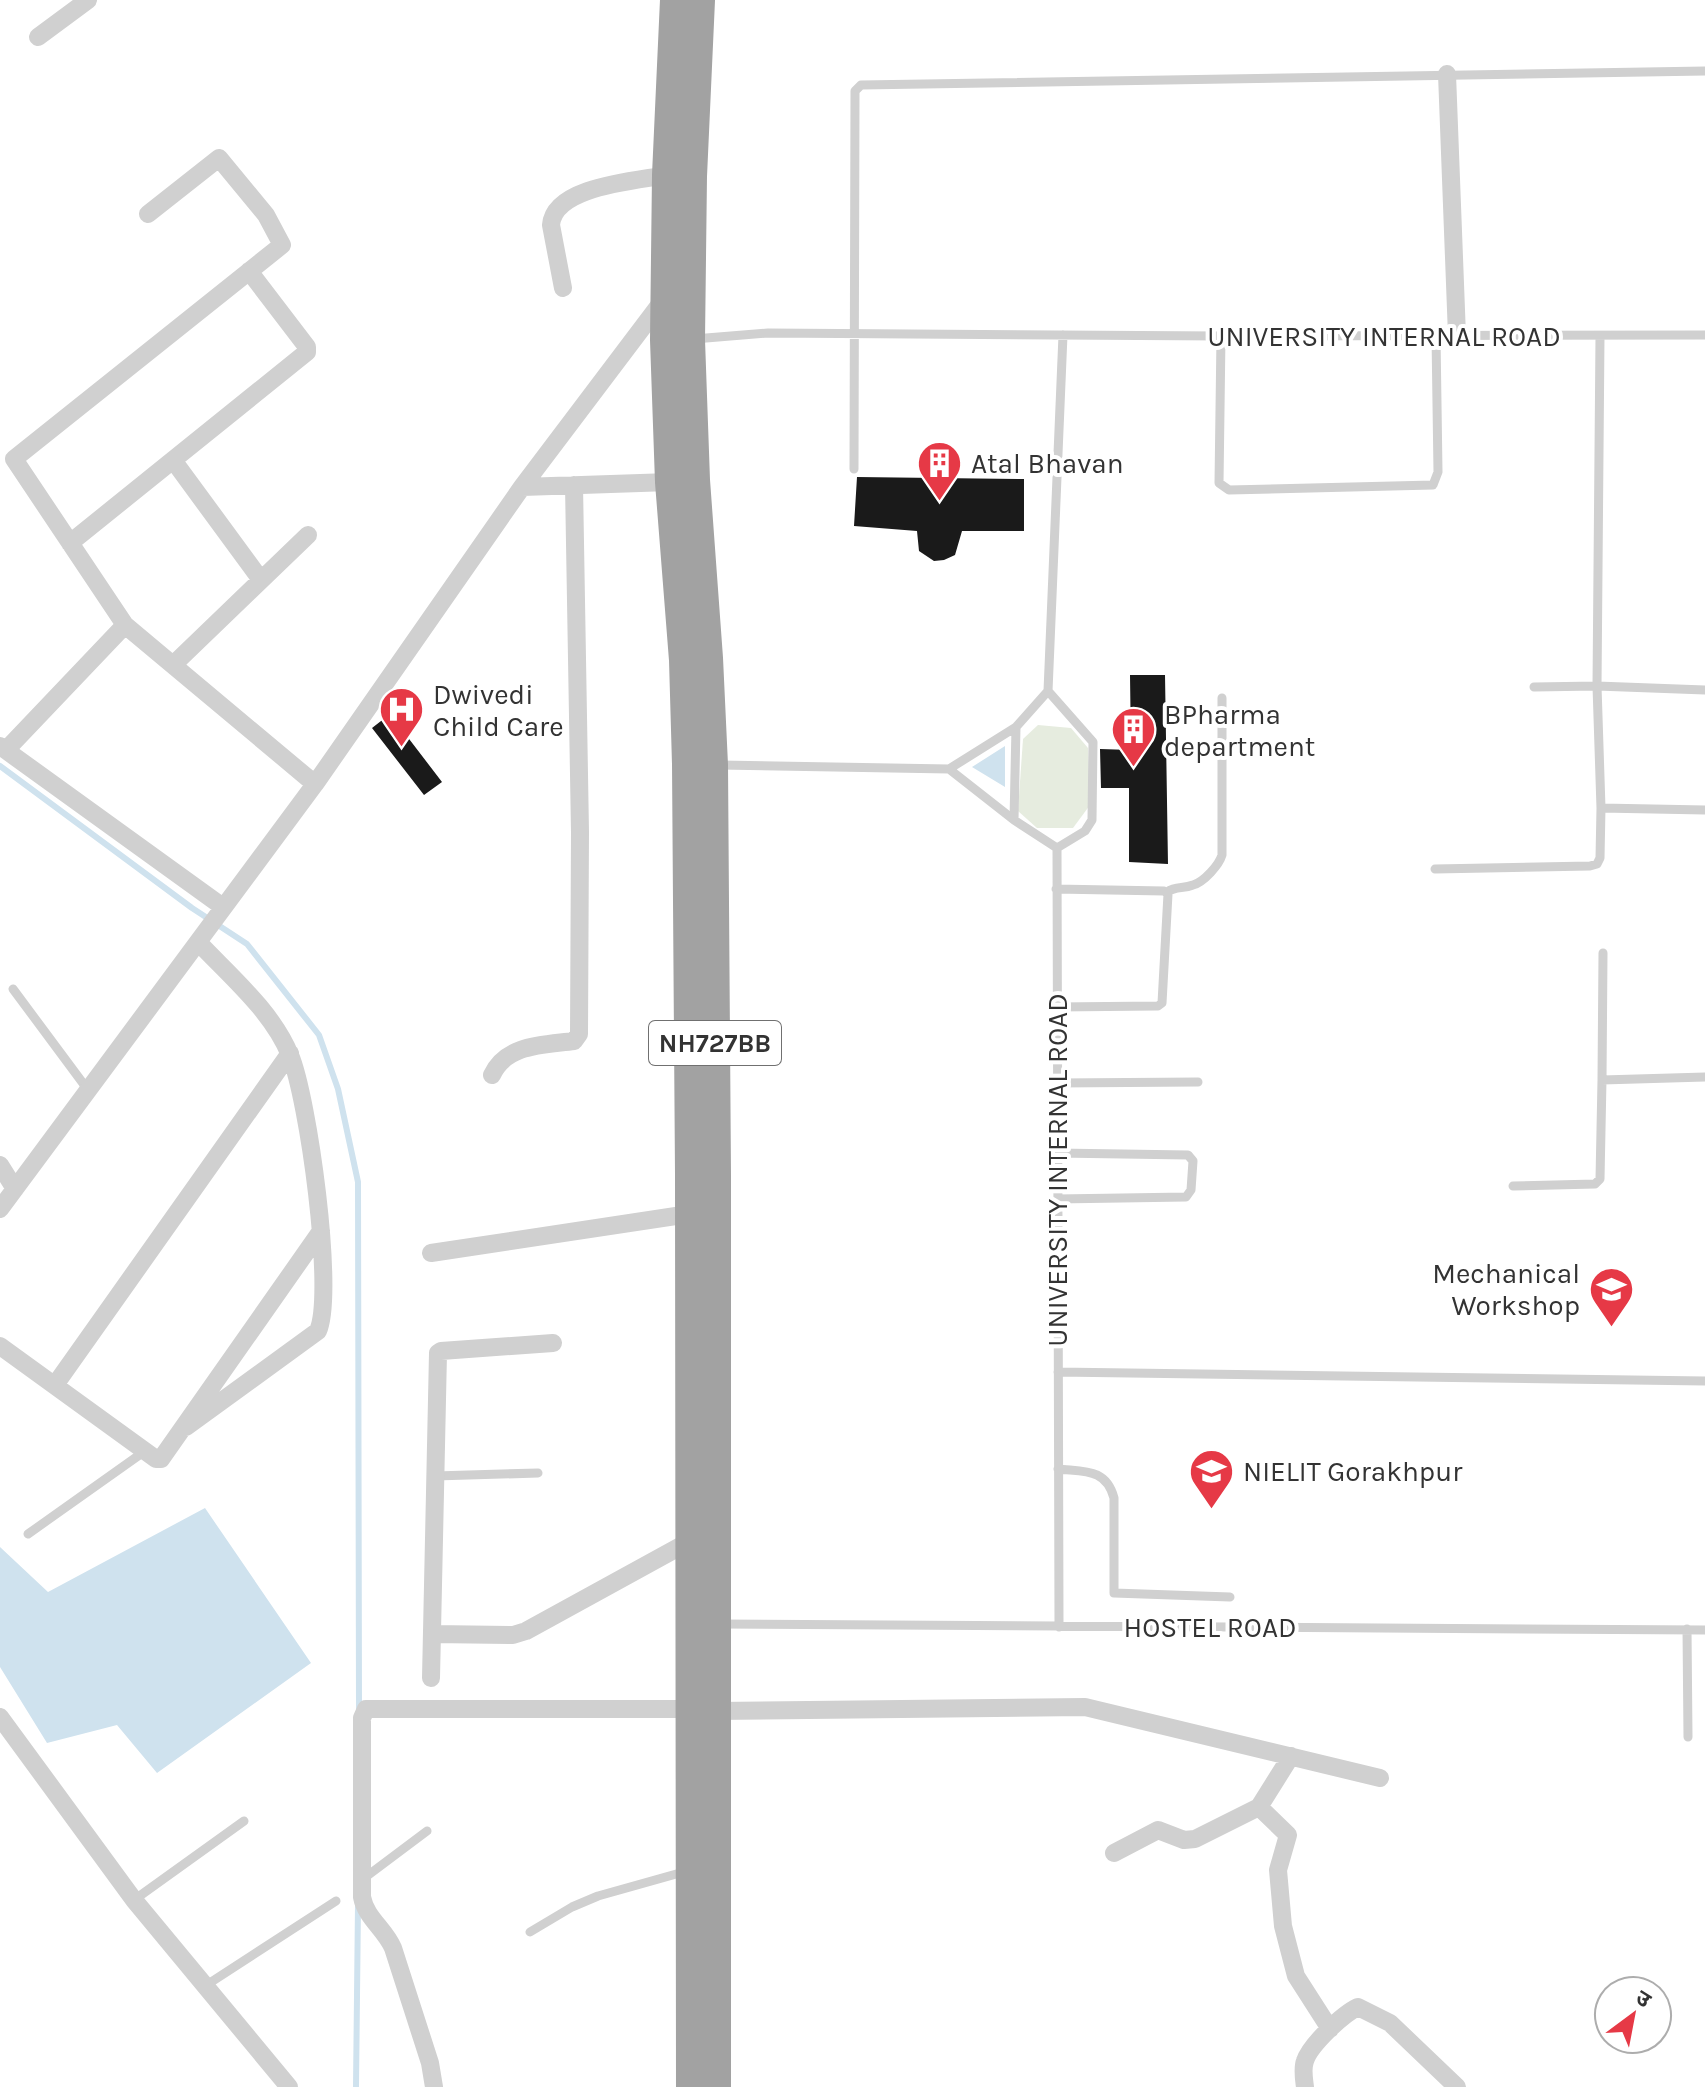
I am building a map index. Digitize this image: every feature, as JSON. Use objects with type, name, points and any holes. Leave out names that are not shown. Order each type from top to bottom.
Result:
[{"type":"highway","name":"NH727BB","points":[[675,0],[667,175],[679,290],[690,340],[695,480],[708,658],[700,765],[689,1214],[690,1541],[703,1624]]},
{"type":"highway","name":"NH727BB","points":[[700,0],[692,176],[679,290],[670,482],[684,660],[700,765],[702,1710],[716,2087]]},
{"type":"highway","name":"NH727BB","points":[[691,2087],[690,1870],[702,1710]]},
{"type":"street","points":[[38,37],[88,0]]},
{"type":"street","points":[[1447,74],[1457,336]]},
{"type":"street","points":[[148,214],[219,158],[266,215],[281,240],[279,247],[14,459],[125,625],[315,784]]},
{"type":"street","points":[[563,288],[551,225],[556,208],[579,194],[599,187],[667,175]]},
{"type":"street","points":[[70,543],[307,352],[307,347],[249,271]]},
{"type":"street","points":[[0,1209],[315,784],[522,487],[679,290]]},
{"type":"street","points":[[173,460],[261,580]]},
{"type":"street","points":[[522,487],[670,482]]},
{"type":"street","points":[[492,1075],[501,1060],[512,1052],[574,1041],[579,1034],[580,832],[574,485]]},
{"type":"street","points":[[173,665],[308,535]]},
{"type":"street","points":[[125,625],[3,748],[222,909]]},
{"type":"street","points":[[186,1427],[318,1331],[322,1321],[321,1231],[302,1092],[290,1053],[273,1025],[202,936]]},
{"type":"street","points":[[55,1385],[290,1053]]},
{"type":"street","points":[[0,1165],[15,1189]]},
{"type":"street","points":[[431,1253],[689,1214]]},
{"type":"street","points":[[0,1346],[156,1459],[165,1457],[321,1231]]},
{"type":"street","points":[[431,1678],[438,1353],[553,1343]]},
{"type":"street","points":[[432,1634],[513,1635],[526,1631],[690,1541]]},
{"type":"street","points":[[434,2087],[430,2063],[393,1948],[364,1906],[362,1718],[369,1707],[702,1710],[1085,1707],[1380,1778]]},
{"type":"street","points":[[0,1717],[134,1900],[289,2087]]},
{"type":"street","points":[[1114,1853],[1158,1830],[1184,1840],[1195,1839],[1259,1807],[1291,1756]]},
{"type":"street","points":[[1259,1807],[1288,1835],[1278,1870],[1283,1926],[1296,1976],[1330,2029]]},
{"type":"street","points":[[1305,2087],[1305,2061],[1330,2029],[1355,2007],[1361,2007],[1396,2028],[1457,2087]]},
{"type":"lane","points":[[854,469],[855,91],[861,85],[1705,71]]},
{"type":"lane","name":"UNIVERSITY INTERNAL ROAD","points":[[690,340],[768,333],[1705,335]]},
{"type":"lane","points":[[700,765],[949,769],[1016,727],[1048,691],[1063,335]]},
{"type":"lane","points":[[1221,336],[1219,483],[1229,490],[1433,485],[1438,472],[1436,336]]},
{"type":"lane","points":[[1435,869],[1590,866],[1597,864],[1600,858],[1597,686],[1600,336]]},
{"type":"lane","points":[[1534,687],[1705,690]]},
{"type":"lane","points":[[949,769],[1014,820],[1057,848],[1085,831],[1092,820],[1093,742],[1048,691]]},
{"type":"lane","points":[[1056,889],[1167,892],[1195,885],[1220,862],[1222,698]]},
{"type":"lane","points":[[1014,820],[1016,727]]},
{"type":"lane","points":[[1601,808],[1705,810]]},
{"type":"lane","name":"UNIVERSITY INTERNAL ROAD","points":[[1057,848],[1059,1627]]},
{"type":"lane","points":[[1056,1007],[1158,1006],[1162,1003],[1167,892]]},
{"type":"lane","points":[[1513,1186],[1595,1184],[1600,1179],[1603,953]]},
{"type":"lane","points":[[13,989],[88,1090]]},
{"type":"lane","points":[[1602,1080],[1705,1077]]},
{"type":"lane","points":[[1057,1083],[1198,1082]]},
{"type":"lane","points":[[1057,1153],[1188,1155],[1193,1161],[1191,1190],[1186,1197],[1057,1199]]},
{"type":"lane","points":[[1058,1372],[1705,1381]]},
{"type":"lane","points":[[28,1534],[145,1451]]},
{"type":"lane","points":[[1058,1469],[1101,1476],[1110,1485],[1114,1498],[1114,1593],[1230,1597]]},
{"type":"lane","points":[[435,1476],[538,1473]]},
{"type":"lane","name":"HOSTEL ROAD","points":[[703,1624],[1705,1630]]},
{"type":"lane","points":[[1687,1629],[1688,1737]]},
{"type":"lane","points":[[134,1900],[244,1821]]},
{"type":"lane","points":[[363,1879],[427,1831]]},
{"type":"lane","points":[[530,1932],[572,1907],[598,1896],[690,1870]]},
{"type":"lane","points":[[204,1987],[336,1901]]},
{"type":"shaded area","points":[[1038,725],[1071,728],[1088,748],[1090,805],[1073,828],[1037,828],[1018,811],[1023,739]]},
{"type":"water","points":[[1005,746],[1005,787],[972,767]]},
{"type":"water","points":[[205,1508],[311,1663],[157,1773],[117,1725],[47,1743],[0,1667],[0,1547],[48,1592]]},
{"type":"building","name":"Atal Bhavan","points":[[857,477],[1024,479],[1024,531],[962,531],[955,555],[934,561],[919,551],[917,531],[854,526]]},
{"type":"building","name":"BPharma department","points":[[1130,675],[1165,675],[1168,864],[1129,862],[1129,788],[1101,788],[1100,749],[1131,750]]},
{"type":"building","points":[[390,714],[442,782],[424,795],[372,728]]},
{"type":"waterway","points":[[0,766],[192,908],[247,944],[319,1035],[338,1089],[358,1182],[359,1709]]},
{"type":"waterway","points":[[356,2087],[358,1905]]},
{"type":"place","name":"Atal Bhavan","points":[[940,502]]},
{"type":"place","name":"Dwivedi Child Care","points":[[402,749]]},
{"type":"place","name":"BPharma department","points":[[1133,769]]},
{"type":"place","name":"Mechanical Workshop","points":[[1611,1328]]},
{"type":"place","name":"NIELIT Gorakhpur","points":[[1212,1510]]}]
